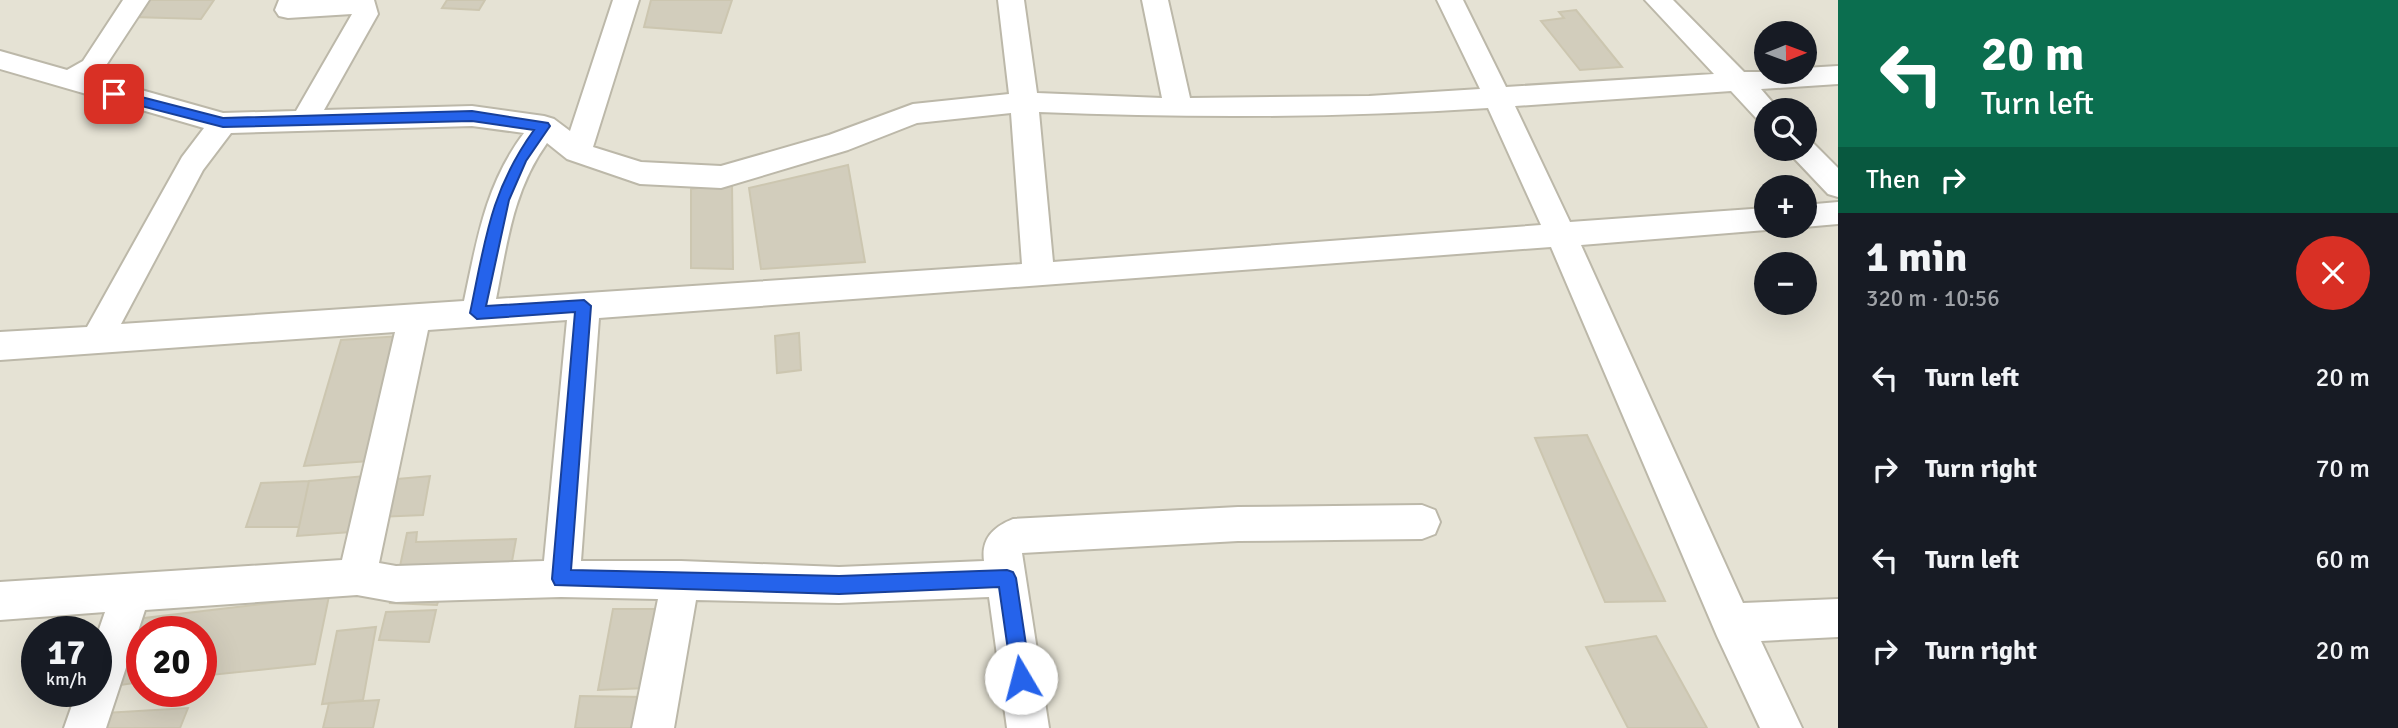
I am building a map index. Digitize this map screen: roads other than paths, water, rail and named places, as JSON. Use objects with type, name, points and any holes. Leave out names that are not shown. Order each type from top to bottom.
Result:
[{"type":"street","points":[[69,81],[92,67],[136,0]]},
{"type":"street","points":[[292,0],[288,10],[364,5],[365,14],[305,120]]},
{"type":"street","points":[[577,152],[626,0]]},
{"type":"street","points":[[1011,0],[1024,102],[1039,275]]},
{"type":"street","points":[[1155,0],[1178,108]]},
{"type":"street","points":[[1450,0],[1499,96],[1731,623],[1781,728]]},
{"type":"street","points":[[1658,0],[1754,99]]},
{"type":"street","points":[[5,69],[69,81],[223,123],[472,116],[544,126],[577,152],[640,173],[721,177],[838,143],[913,114],[1024,102],[1178,108],[1369,106],[1838,75]]},
{"type":"street","points":[[96,340],[192,164],[223,123]]},
{"type":"street","points":[[477,313],[502,200],[520,159],[544,126]]},
{"type":"street","points":[[1814,161],[1838,186]]},
{"type":"street","points":[[1817,215],[1838,213]]},
{"type":"street","points":[[0,346],[1039,275],[1754,220]]},
{"type":"street","points":[[561,579],[584,306]]},
{"type":"street","points":[[357,577],[415,317]]},
{"type":"street","points":[[1028,728],[1001,548],[1013,537],[1238,524],[1422,522]]},
{"type":"street","points":[[0,601],[357,577],[396,584],[561,579],[681,579],[839,585],[1007,578]]},
{"type":"street","points":[[653,728],[681,579]]},
{"type":"street","points":[[85,728],[131,594]]},
{"type":"street","points":[[1731,623],[1838,618]]}]
